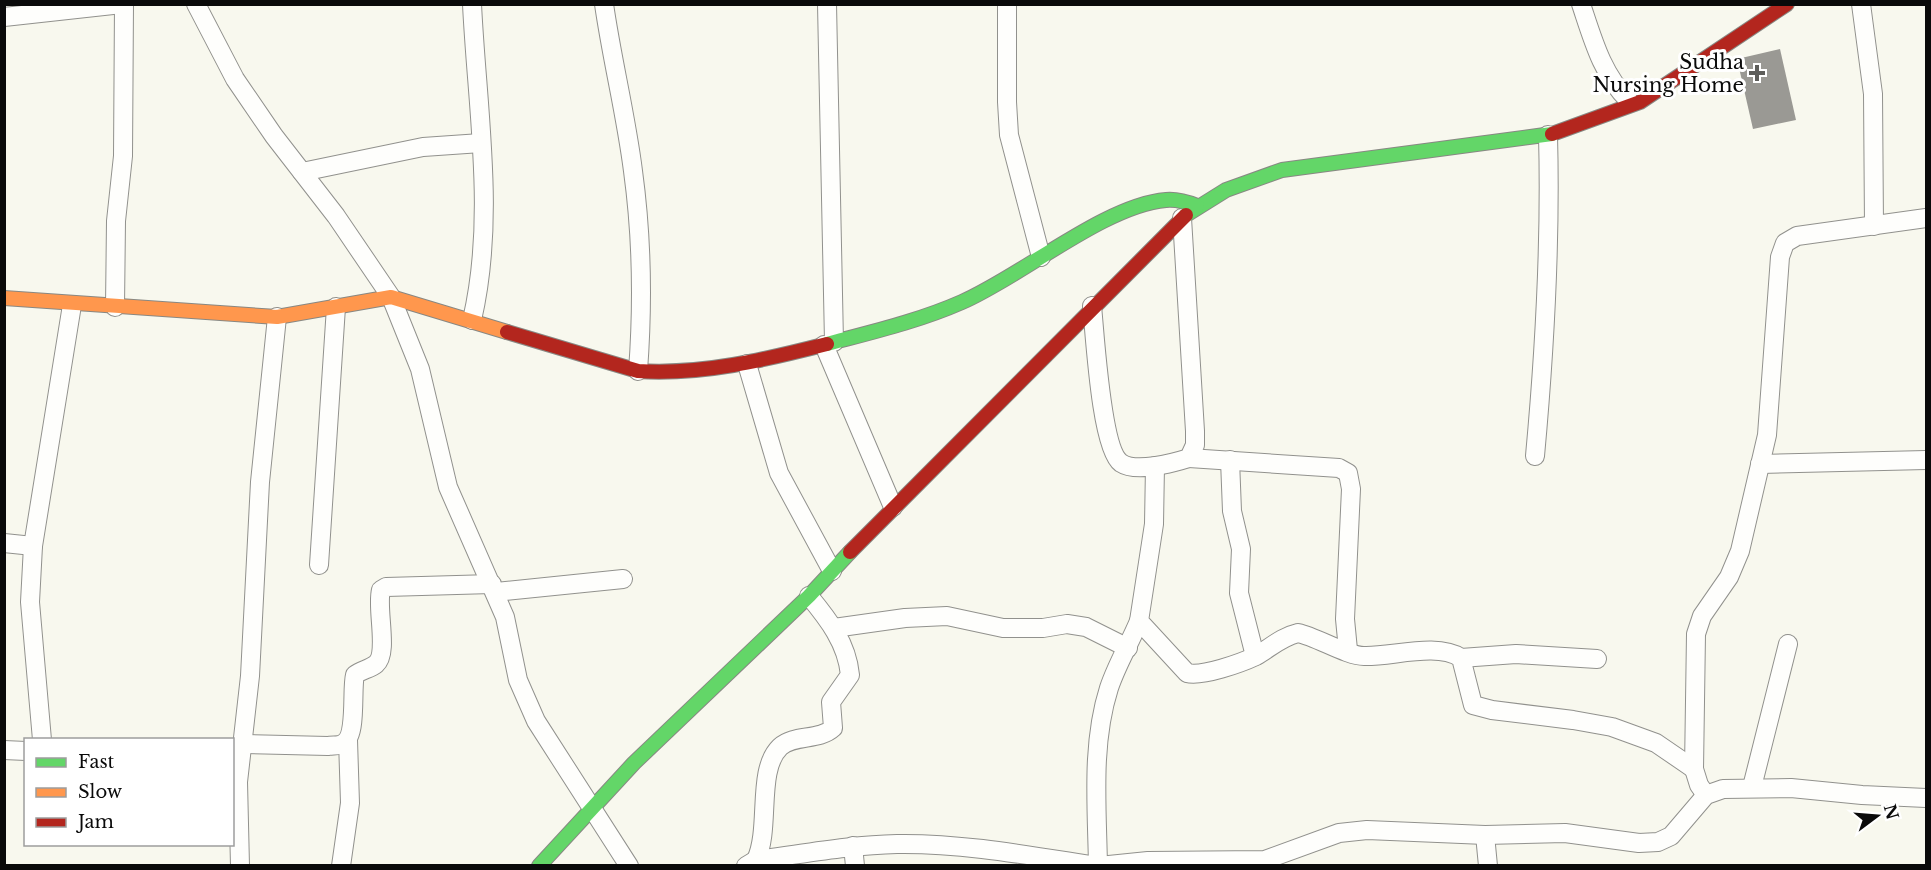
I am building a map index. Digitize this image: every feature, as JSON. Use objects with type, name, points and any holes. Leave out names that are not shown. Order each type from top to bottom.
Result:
[{"type":"main road","points":[[1628,104],[1635,93],[1768,4]]},
{"type":"main road","points":[[539,866],[634,764],[809,596],[893,507],[1092,306],[1197,206],[1252,179],[1282,170],[1548,135],[1628,104],[1640,102],[1787,4]]},
{"type":"main road","points":[[4,298],[277,317],[391,297],[638,371],[694,373],[747,364],[829,344],[927,315],[963,302],[1041,256],[1131,209],[1168,200],[1197,206]]},
{"type":"street","points":[[4,17],[123,4],[123,156],[116,221],[115,307]]},
{"type":"street","points":[[196,4],[235,79],[336,216],[391,297],[420,369],[448,487],[505,617],[518,680],[527,703],[629,866]]},
{"type":"street","points":[[472,4],[481,142],[483,257],[472,320]]},
{"type":"street","points":[[604,4],[633,169],[638,216],[642,324],[638,371]]},
{"type":"street","points":[[827,4],[829,344],[893,507]]},
{"type":"street","points":[[1007,4],[1009,135],[1041,256]]},
{"type":"street","points":[[1581,4],[1604,67],[1613,86],[1628,104]]},
{"type":"street","points":[[1861,4],[1873,94],[1874,226]]},
{"type":"street","points":[[1535,456],[1545,353],[1551,226],[1548,135]]},
{"type":"street","points":[[302,172],[423,147],[481,142]]},
{"type":"street","points":[[1182,218],[1195,431],[1195,445],[1189,458]]},
{"type":"street","points":[[1706,795],[1694,769],[1696,634],[1702,616],[1729,577],[1740,551],[1760,465],[1770,414],[1780,257],[1785,243],[1797,236],[1926,218]]},
{"type":"street","points":[[42,738],[30,602],[33,546],[72,304]]},
{"type":"street","points":[[1092,306],[1109,442],[1114,455],[1122,463],[1130,466],[1155,466],[1189,458],[1339,468],[1348,473],[1351,489],[1344,619],[1348,650]]},
{"type":"street","points":[[320,565],[336,307]]},
{"type":"street","points":[[240,866],[235,783],[250,676],[260,482],[277,317]]},
{"type":"street","points":[[747,364],[779,473],[832,571]]},
{"type":"street","points":[[1230,460],[1232,511],[1241,549],[1239,593],[1254,656]]},
{"type":"street","points":[[1760,465],[1926,460]]},
{"type":"street","points":[[1098,866],[1097,779],[1103,711],[1115,670],[1128,648],[1139,621],[1154,524],[1155,466]]},
{"type":"street","points":[[4,543],[33,546]]},
{"type":"street","points":[[341,866],[350,803],[348,740],[352,731],[355,675],[378,663],[382,653],[378,602],[381,590],[386,587],[494,588],[623,579]]},
{"type":"street","points":[[751,863],[765,836],[767,777],[775,754],[781,746],[790,741],[822,734],[833,728],[831,702],[850,675],[849,665],[834,628],[809,596]]},
{"type":"street","points":[[834,628],[905,618],[947,616],[1003,628],[1067,624],[1086,627],[1128,648]]},
{"type":"street","points":[[1139,621],[1187,673],[1203,673],[1254,656],[1288,635],[1298,633],[1364,656],[1437,652],[1454,653],[1461,658],[1516,654],[1597,659]]},
{"type":"street","points":[[1752,787],[1788,644]]},
{"type":"street","points":[[1461,658],[1473,705],[1492,710],[1563,718],[1612,727],[1656,743],[1694,769]]},
{"type":"street","points":[[242,744],[328,746],[342,745],[348,740]]},
{"type":"street","points":[[4,750],[24,751]]},
{"type":"street","points":[[751,863],[853,846],[900,844],[1016,860],[1098,866],[1148,861],[1244,864],[1265,860],[1339,833],[1367,830],[1485,836],[1565,833],[1639,843],[1658,842],[1671,836],[1706,795],[1723,789],[1752,787],[1926,798]]},
{"type":"street","points":[[1485,836],[1488,866]]},
{"type":"street","points":[[853,846],[855,866]]},
{"type":"building","points":[[1780,49],[1796,120],[1753,129],[1737,59]]},
{"type":"traffic: fast","points":[[1186,215],[1226,190],[1282,170],[1552,134]]},
{"type":"traffic: fast","points":[[827,344],[912,320],[962,302],[1117,214],[1166,200],[1182,201],[1197,206]]},
{"type":"traffic: fast","points":[[539,866],[634,763],[809,596],[850,552]]},
{"type":"traffic: slow","points":[[4,298],[277,317],[391,297],[507,332]]},
{"type":"traffic: jam","points":[[1552,134],[1640,102],[1787,4]]},
{"type":"traffic: jam","points":[[850,552],[1186,215]]},
{"type":"traffic: jam","points":[[507,332],[638,371],[662,372],[757,361],[827,344]]},
{"type":"place","name":"Sudha Nursing Home","points":[[1757,73]]}]
